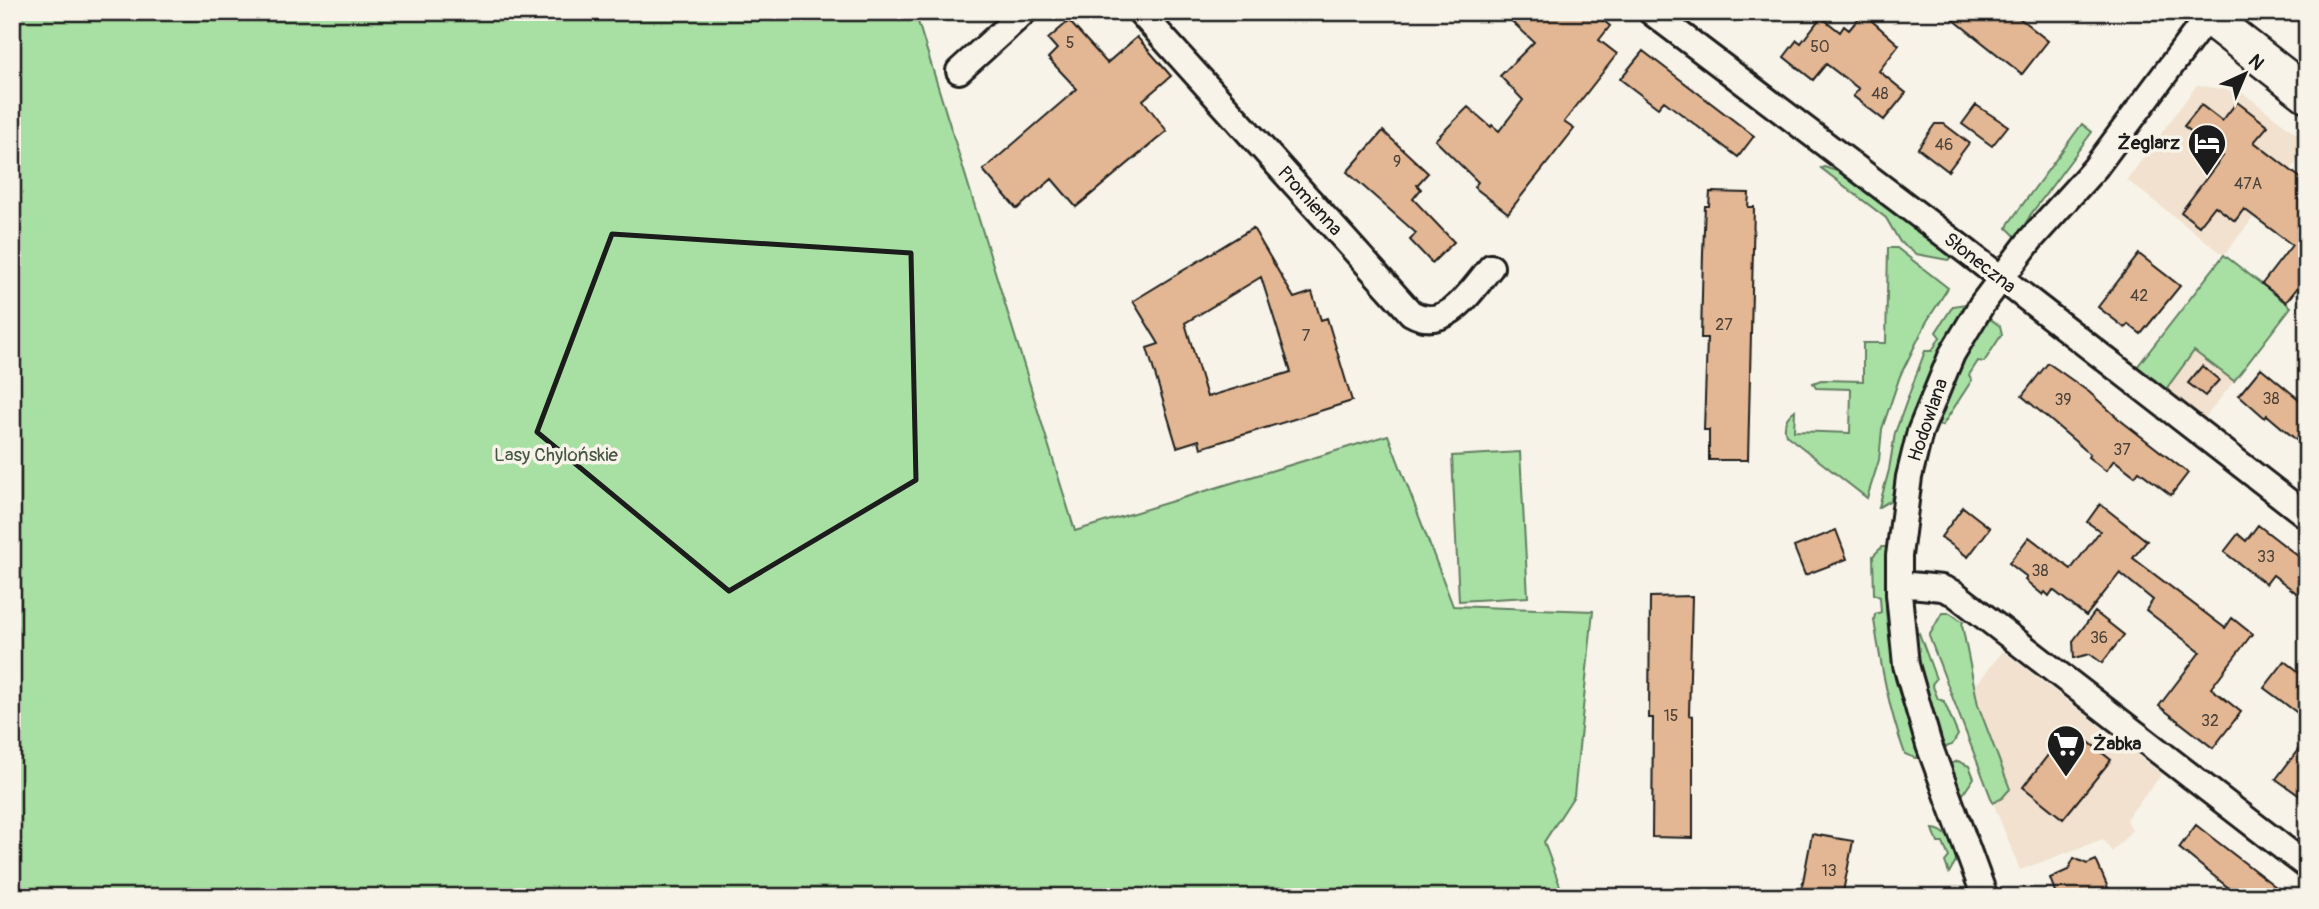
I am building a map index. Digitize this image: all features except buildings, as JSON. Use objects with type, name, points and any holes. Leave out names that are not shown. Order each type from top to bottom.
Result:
[{"type":"main road","points":[[2207,14],[2307,94]]},
{"type":"street","points":[[959,71],[1024,12]]},
{"type":"street","name":"Promienna","points":[[1140,12],[1411,313],[1421,319],[1435,319],[1444,315],[1459,305],[1491,267]]},
{"type":"street","name":"Słoneczna","points":[[1651,12],[2307,516]]},
{"type":"street","name":"Hodowlana","points":[[1986,897],[1917,709],[1906,665],[1899,584],[1903,518],[1920,432],[1952,354],[1982,304],[2031,239],[2095,168],[2207,14]]},
{"type":"street","points":[[1899,584],[1942,588],[1954,593],[2307,866]]},
{"type":"highlighted area","points":[[612,234],[911,253],[916,480],[729,591],[537,432]]},
{"type":"shaded area","points":[[2197,85],[2243,93],[2307,142],[2307,149],[2224,255],[2127,180]]},
{"type":"shaded area","points":[[2194,351],[2234,381],[2204,419],[2166,389]]},
{"type":"shaded area","points":[[2003,651],[2162,774],[2126,819],[2132,830],[2112,852],[2103,839],[2020,870],[1977,762],[1961,704]]},
{"type":"green space","name":"Lasy Chylońskie","points":[[12,12],[915,12],[1075,531],[1388,435],[1453,606],[1593,611],[1574,796],[1544,842],[1564,897],[12,897]]},
{"type":"green space","points":[[2082,124],[2092,132],[2031,214],[2017,238],[2007,228],[2009,223]]},
{"type":"green space","points":[[1821,168],[1843,173],[1953,255],[1948,260],[1916,254],[1900,242],[1886,218]]},
{"type":"green space","points":[[1888,248],[1897,248],[1948,288],[1927,321],[1900,376],[1882,429],[1879,460],[1867,498],[1786,435],[1785,425],[1789,415],[1795,410],[1794,431],[1850,433],[1851,389],[1816,388],[1813,383],[1821,380],[1863,381],[1863,343],[1886,343]]},
{"type":"green space","points":[[2224,255],[2291,307],[2234,381],[2194,351],[2166,389],[2137,367]]},
{"type":"green space","points":[[1966,304],[1940,352],[1920,399],[1904,447],[1891,500],[1879,507],[1895,433],[1925,351],[1932,351],[1940,337],[1936,332],[1953,306]]},
{"type":"green space","points":[[1990,319],[2000,326],[2002,334],[1984,362],[1978,361],[1969,375],[1972,380],[1942,426],[1938,425],[1966,356]]},
{"type":"green space","points":[[1520,452],[1528,597],[1459,601],[1452,456]]},
{"type":"green space","points":[[1882,547],[1886,547],[1886,611],[1895,679],[1919,757],[1915,758],[1905,754],[1894,721],[1874,620],[1875,614],[1881,612],[1880,597],[1874,594],[1873,556]]},
{"type":"green space","points":[[1942,613],[1950,613],[1963,622],[1978,705],[2010,789],[1993,803],[1929,636]]},
{"type":"green space","points":[[1919,633],[1936,679],[1932,684],[1938,699],[1944,701],[1958,735],[1952,745],[1943,748],[1924,685],[1915,636]]},
{"type":"green space","points":[[1958,761],[1969,766],[1974,778],[1963,794],[1960,793],[1950,766]]},
{"type":"green space","points":[[1933,829],[1943,832],[1957,859],[1949,873],[1945,862],[1949,857],[1943,843],[1938,843]]},
{"type":"place","name":"Żeglarz","points":[[2207,177]]},
{"type":"place","name":"Żabka","points":[[2066,778]]}]
